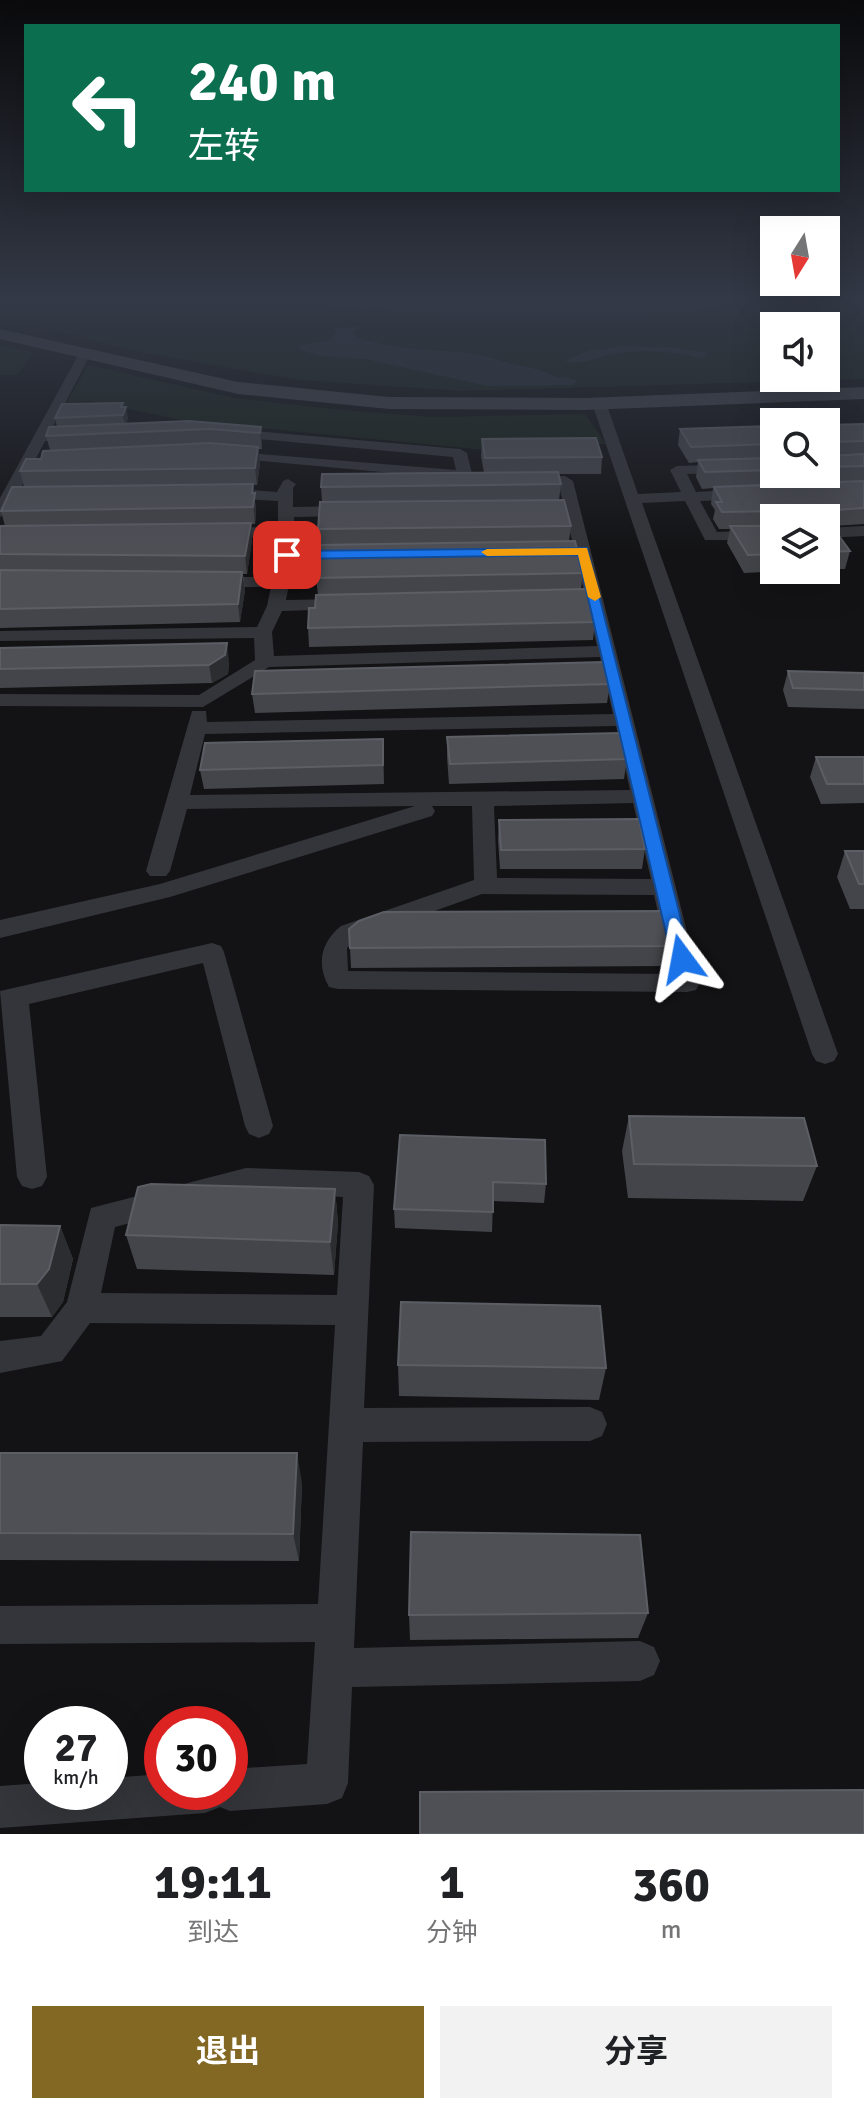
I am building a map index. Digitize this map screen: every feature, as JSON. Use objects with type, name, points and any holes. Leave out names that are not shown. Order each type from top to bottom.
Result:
[{"type":"main road","points":[[223,385],[389,403],[599,403],[864,393]]},
{"type":"street","points":[[0,512],[16,495],[35,460],[40,437],[68,385]]},
{"type":"street","points":[[599,403],[825,1054]]},
{"type":"street","points":[[207,431],[297,481]]},
{"type":"street","points":[[40,437],[100,434]]},
{"type":"street","points":[[207,533],[297,481],[336,441],[460,453],[466,483],[565,481],[564,509],[587,599],[608,651],[687,983],[338,980],[333,954],[338,940],[350,932],[486,886],[664,887]]},
{"type":"street","points":[[212,452],[297,481],[365,511]]},
{"type":"street","points":[[760,467],[677,470],[711,537],[760,535]]},
{"type":"street","points":[[210,493],[297,481],[465,475]]},
{"type":"street","points":[[265,662],[263,632],[276,606],[297,481]]},
{"type":"street","points":[[633,499],[769,493]]},
{"type":"street","points":[[840,532],[864,531]]},
{"type":"street","points":[[287,555],[365,554]]},
{"type":"street","points":[[187,581],[281,582]]},
{"type":"street","points":[[276,606],[356,604]]},
{"type":"street","points":[[0,636],[263,632]]},
{"type":"street","points":[[0,700],[203,701],[265,662],[608,651]]},
{"type":"street","points":[[158,871],[203,701]]},
{"type":"street","points":[[195,728],[625,720]]},
{"type":"street","points":[[178,802],[643,796]]},
{"type":"street","points":[[483,799],[486,886]]},
{"type":"street","points":[[0,929],[162,891],[424,811]]},
{"type":"street","points":[[32,1177],[8,999],[212,952],[259,1126]]},
{"type":"street","points":[[0,1357],[50,1350],[82,1308],[102,1217],[246,1180],[359,1185],[327,1783],[248,1789]]},
{"type":"street","points":[[82,1308],[353,1310]]},
{"type":"street","points":[[346,1425],[590,1424]]},
{"type":"street","points":[[0,1625],[336,1623]]},
{"type":"street","points":[[333,1668],[640,1661]]},
{"type":"street","points":[[0,1807],[144,1796]]},
{"type":"shaded area","points":[[77,385],[175,385],[234,398],[432,417],[585,414],[606,444],[475,449],[186,421],[90,401],[67,402]]},
{"type":"shaded area","points":[[367,385],[677,385],[462,391]]},
{"type":"shaded area","points":[[482,385],[573,385],[572,385]]},
{"type":"building","points":[[123,403],[121,407],[126,407],[123,415],[55,418],[62,404]]},
{"type":"building","points":[[189,421],[261,427],[260,433],[210,429],[46,436],[49,427]]},
{"type":"building","points":[[864,424],[864,441],[840,442],[840,425]]},
{"type":"building","points":[[760,426],[760,445],[691,447],[680,429]]},
{"type":"building","points":[[596,438],[602,457],[485,458],[482,439]]},
{"type":"building","points":[[210,443],[258,447],[255,468],[20,471],[26,459],[41,459],[43,451]]},
{"type":"building","points":[[864,454],[864,466],[840,467],[840,455]]},
{"type":"building","points":[[760,458],[760,470],[705,472],[698,460]]},
{"type":"building","points":[[558,472],[561,484],[321,487],[322,474]]},
{"type":"building","points":[[864,481],[864,508],[840,510],[840,504],[760,504],[760,511],[722,512],[716,502],[722,502],[714,487],[840,488],[840,482]]},
{"type":"building","points":[[253,484],[253,507],[1,511],[12,487]]},
{"type":"building","points":[[564,500],[571,526],[318,529],[320,502]]},
{"type":"building","points":[[251,523],[245,556],[0,554],[0,526]]},
{"type":"building","points":[[730,526],[760,526],[760,555],[748,555]]},
{"type":"building","points":[[840,537],[850,551],[840,551]]},
{"type":"building","points":[[575,541],[583,573],[316,578],[318,545]]},
{"type":"building","points":[[0,570],[242,572],[238,604],[0,609]]},
{"type":"building","points":[[586,589],[595,622],[308,628],[309,608],[315,608],[316,595]]},
{"type":"building","points":[[227,643],[225,655],[209,665],[0,669],[0,648]]},
{"type":"building","points":[[604,662],[610,684],[252,694],[255,671]]},
{"type":"building","points":[[788,671],[864,673],[864,690],[793,688]]},
{"type":"building","points":[[621,733],[627,759],[450,764],[447,737]]},
{"type":"building","points":[[383,739],[383,765],[200,770],[205,743]]},
{"type":"building","points":[[816,757],[864,757],[864,784],[827,784]]},
{"type":"building","points":[[639,819],[645,849],[501,850],[499,820]]},
{"type":"building","points":[[845,851],[864,851],[864,884],[859,884]]},
{"type":"building","points":[[663,911],[671,946],[350,948],[349,929],[359,921],[384,912]]},
{"type":"building","points":[[629,1116],[804,1118],[817,1166],[634,1164]]},
{"type":"building","points":[[400,1135],[545,1140],[546,1184],[493,1182],[493,1212],[394,1209]]},
{"type":"building","points":[[151,1184],[335,1189],[330,1242],[126,1235],[138,1187]]},
{"type":"building","points":[[0,1225],[60,1226],[49,1269],[37,1284],[0,1284]]},
{"type":"building","points":[[401,1302],[600,1306],[606,1368],[398,1365]]},
{"type":"building","points":[[0,1453],[297,1453],[293,1534],[0,1533]]},
{"type":"building","points":[[411,1532],[640,1535],[648,1613],[409,1615]]},
{"type":"building","points":[[864,1790],[864,1834],[420,1834],[420,1792]]},
{"type":"slow traffic","points":[[487,552],[583,551],[595,597]]},
{"type":"route","points":[[287,555],[583,551],[682,959]]}]
